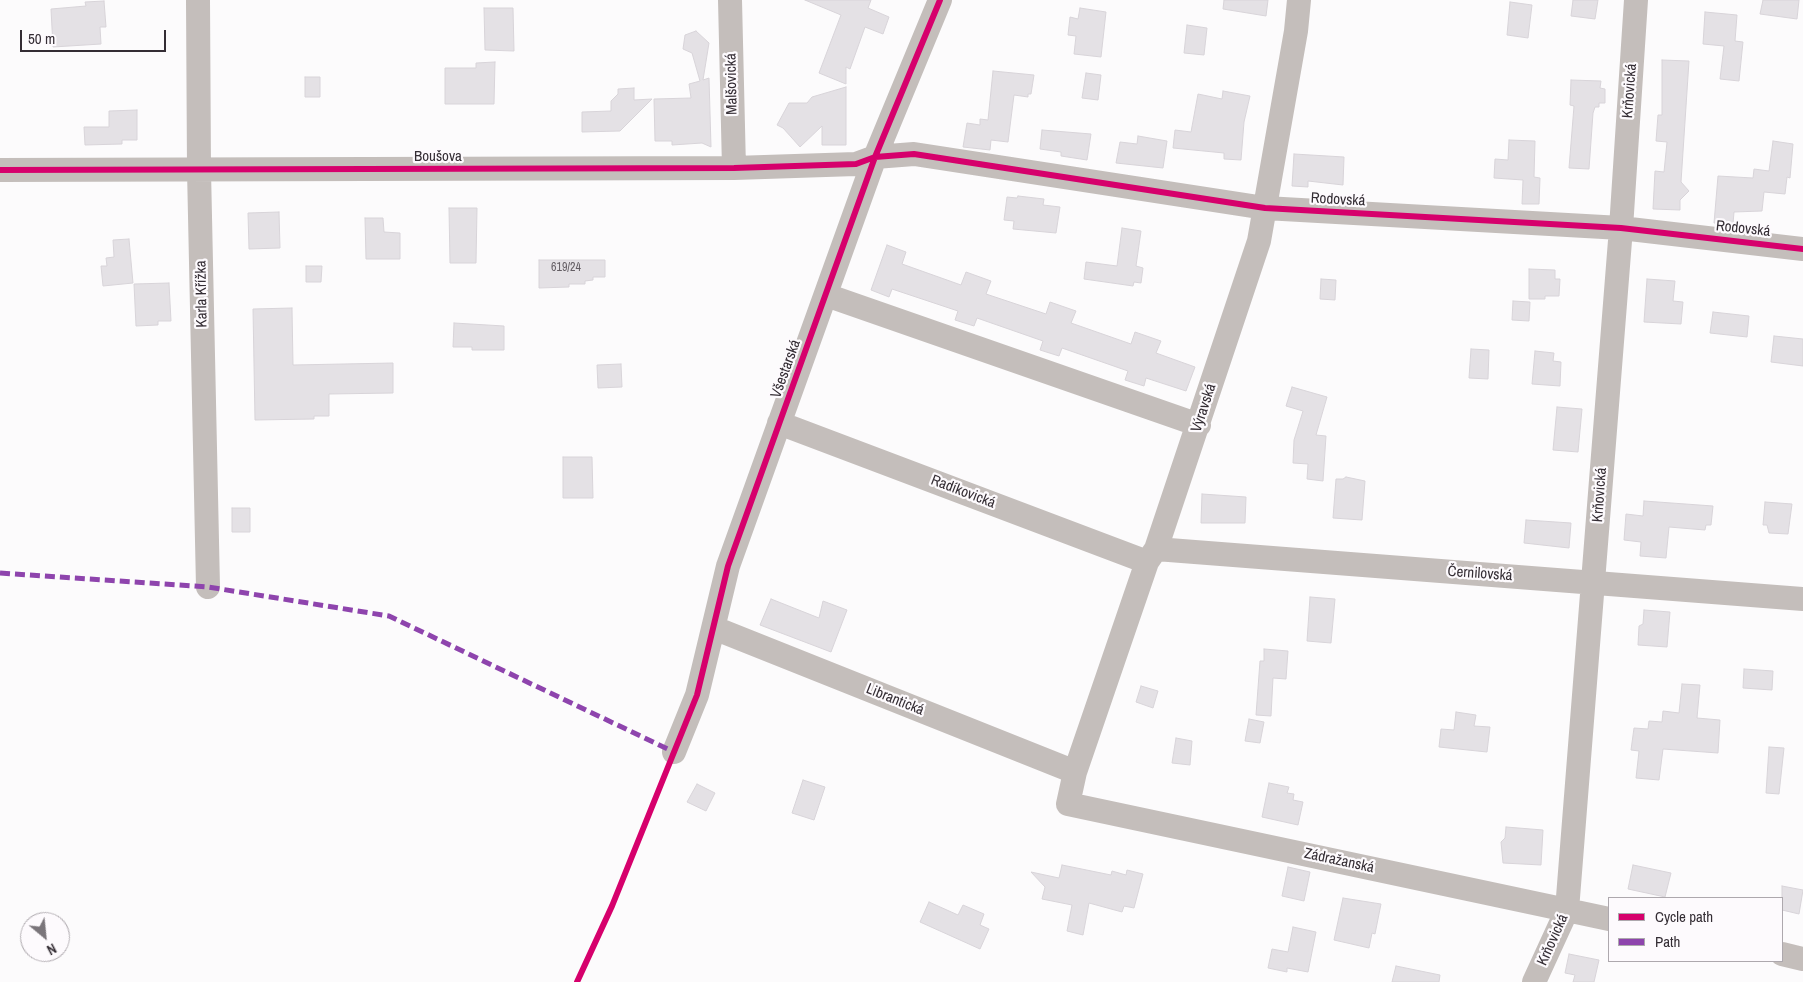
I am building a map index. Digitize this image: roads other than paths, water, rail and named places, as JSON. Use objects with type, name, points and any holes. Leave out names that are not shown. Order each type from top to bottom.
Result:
[{"type":"street","name":"Karla Křížka","points":[[198,0],[199,170],[208,587]]},
{"type":"street","name":"Malšovická","points":[[730,0],[734,168]]},
{"type":"street","name":"Všestarská","points":[[674,752],[698,695],[728,566],[875,157],[940,0]]},
{"type":"street","name":"Výravská","points":[[1068,804],[1075,772],[1199,425],[1260,240],[1296,31],[1299,0]]},
{"type":"street","name":"Krňovická","points":[[1534,982],[1567,910],[1621,228],[1636,0]]},
{"type":"street","name":"Rodovská","points":[[875,157],[914,154],[1265,208],[1621,228],[1803,249]]},
{"type":"street","name":"Boušova","points":[[0,170],[734,168],[856,164],[875,157]]},
{"type":"street","points":[[826,295],[1199,425]]},
{"type":"street","name":"Radíkovická","points":[[779,423],[1152,556]]},
{"type":"street","name":"Černilovská","points":[[1152,556],[1593,582],[1803,599]]},
{"type":"street","name":"Librantická","points":[[714,628],[1075,772]]},
{"type":"street","name":"Zádražanská","points":[[1068,804],[1608,918]]},
{"type":"street","points":[[1783,954],[1803,958]]}]
